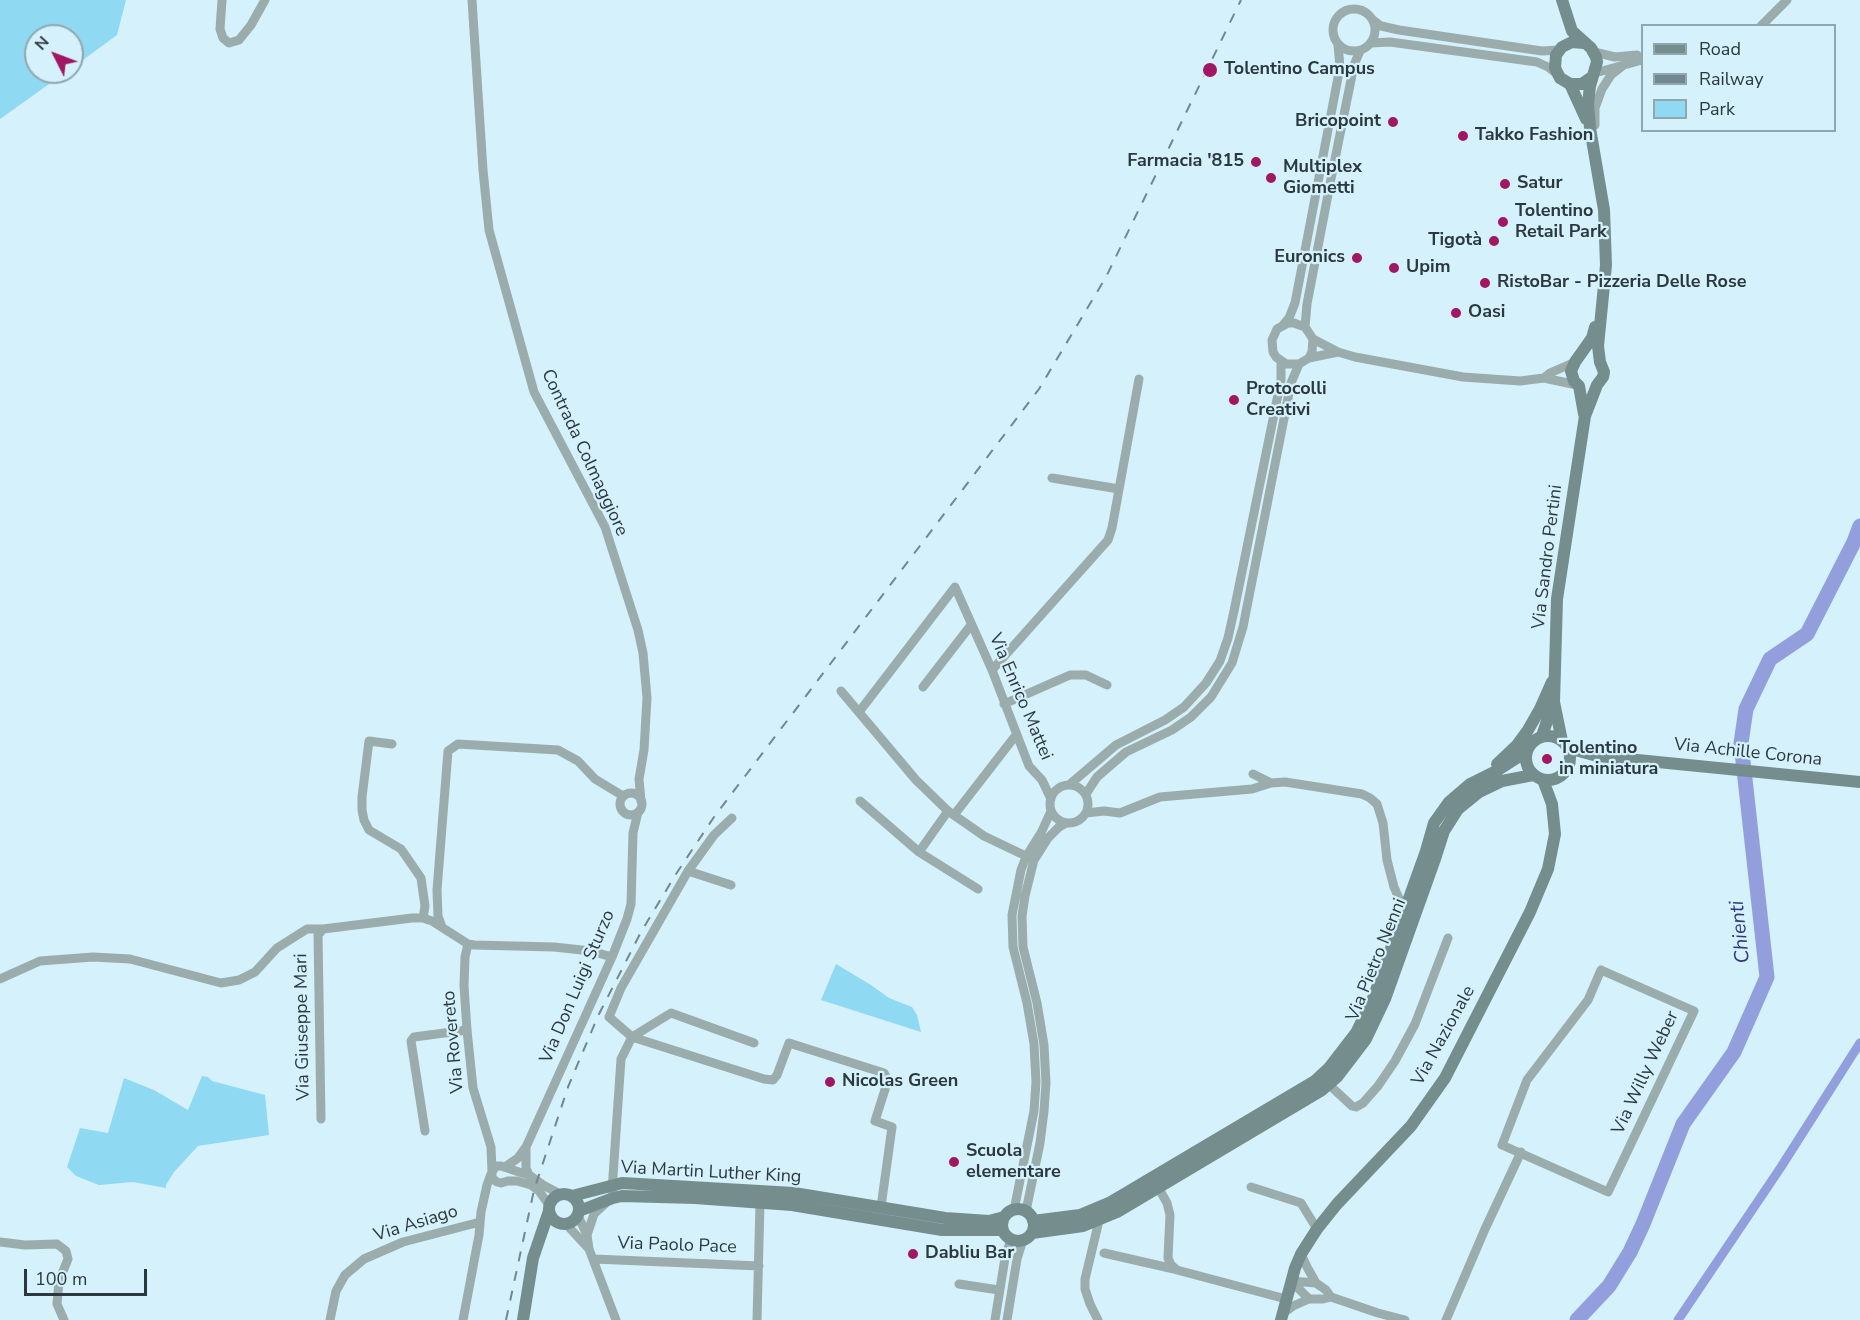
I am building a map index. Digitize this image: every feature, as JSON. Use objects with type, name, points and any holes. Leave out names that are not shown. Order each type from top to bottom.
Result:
[{"type":"street","points":[[222,0],[220,29],[223,38],[229,43],[239,40],[251,25],[264,0]]},
{"type":"street","name":"Contrada Colmaggiore","points":[[472,0],[489,230],[534,392],[605,527],[639,633]]},
{"type":"street","name":"Via Sandro Pertini","points":[[1560,0],[1572,31],[1589,48],[1597,62],[1588,104],[1605,228],[1606,265],[1598,346],[1604,372],[1585,416],[1557,599],[1554,702],[1565,745]]},
{"type":"street","name":"Via Sandro Pertini","points":[[1560,0],[1563,29],[1560,48],[1554,61],[1557,74],[1570,84],[1590,128]]},
{"type":"street","points":[[1763,24],[1787,0]]},
{"type":"street","points":[[1338,352],[1309,358],[1292,365],[1281,362],[1271,345],[1274,334],[1289,318],[1297,291],[1340,67],[1338,45],[1333,31],[1340,14],[1358,9],[1381,26],[1542,51],[1560,48],[1572,42],[1615,57],[1641,54]]},
{"type":"street","points":[[1305,327],[1307,304],[1352,71],[1360,51],[1371,43],[1376,32],[1373,20]]},
{"type":"street","points":[[1371,43],[1401,43],[1537,62],[1557,74]]},
{"type":"street","points":[[1338,45],[1348,51],[1360,51]]},
{"type":"street","points":[[1570,84],[1582,84],[1594,75],[1641,60]]},
{"type":"street","points":[[1595,154],[1597,99],[1611,75],[1625,64]]},
{"type":"street","name":"Via Sandro Pertini","points":[[1585,416],[1578,385],[1571,371],[1592,338],[1601,309]]},
{"type":"street","points":[[1283,325],[1294,323],[1305,327],[1313,339],[1338,352],[1463,377],[1520,381],[1544,378],[1588,389],[1597,386]]},
{"type":"street","points":[[1309,358],[1313,339]]},
{"type":"street","points":[[1544,378],[1587,356],[1600,362]]},
{"type":"street","points":[[1007,1320],[1017,1259],[1018,1225],[1035,1092],[1034,1044],[1027,1003],[1013,947],[1012,915],[1016,887],[1051,811],[1051,799],[1056,790],[1066,785],[1116,745],[1165,720],[1184,707],[1206,683],[1220,661],[1234,612],[1281,380],[1281,362]]},
{"type":"street","points":[[995,1320],[999,1290],[1040,1143],[1046,1092],[1044,1045],[1037,1003],[1023,947],[1022,916],[1030,859],[1059,827],[1078,821],[1086,813],[1089,806],[1087,796],[1097,777],[1126,752],[1172,730],[1191,717],[1215,692],[1232,663],[1244,627],[1291,383],[1299,364]]},
{"type":"street","points":[[992,670],[1108,540],[1139,379]]},
{"type":"street","points":[[1052,478],[1119,489]]},
{"type":"street","name":"Via Enrico Mattei","points":[[859,712],[956,587],[992,670],[1029,766],[1042,780],[1051,799]]},
{"type":"street","name":"Via Enrico Mattei","points":[[923,687],[971,625]]},
{"type":"street","name":"Via Don Luigi Sturzo","points":[[505,1167],[518,1158],[526,1147],[612,957],[631,904],[633,832],[641,807],[639,779],[644,750],[647,698],[639,633]]},
{"type":"street","points":[[1004,704],[1070,675],[1086,675],[1107,685]]},
{"type":"street","points":[[1481,778],[1517,745],[1528,730],[1554,676]]},
{"type":"street","points":[[841,691],[916,780],[951,813],[984,836],[1030,859]]},
{"type":"street","name":"Via Sandro Pertini","points":[[1542,736],[1554,702]]},
{"type":"street","points":[[919,852],[1016,735]]},
{"type":"street","points":[[1542,736],[1549,736],[1565,745],[1570,754],[1564,772],[1549,780],[1538,777],[1527,764],[1526,752],[1532,742],[1542,736]]},
{"type":"street","points":[[392,744],[369,741],[362,797],[364,820],[369,830],[401,849],[421,878],[436,890]]},
{"type":"street","points":[[442,927],[438,916],[436,890],[448,751],[458,744],[558,750],[578,761],[595,779],[625,795],[634,793],[641,801]]},
{"type":"street","name":"Via Achille Corona","points":[[1565,745],[1597,756],[1860,782]]},
{"type":"street","name":"Via Pietro Nenni","points":[[1429,860],[1434,823],[1449,802],[1470,783],[1498,770],[1526,752]]},
{"type":"street","name":"Via Achille Corona","points":[[1564,772],[1597,756]]},
{"type":"street","name":"Via Nazionale","points":[[1552,804],[1564,772]]},
{"type":"street","points":[[1253,774],[1271,783]]},
{"type":"street","name":"Via Pietro Nenni","points":[[1018,1225],[1083,1226],[1111,1202],[1315,1081],[1337,1077],[1366,1039],[1385,999],[1410,912],[1429,860],[1458,809],[1479,792],[1502,781],[1538,777]]},
{"type":"street","name":"Via Nazionale","points":[[1282,1317],[1301,1254],[1337,1204],[1411,1126],[1445,1078],[1530,912],[1548,868],[1555,834],[1552,804],[1538,777]]},
{"type":"street","name":"Via Don Luigi Sturzo","points":[[633,832],[627,814],[621,806],[625,795],[639,779]]},
{"type":"street","name":"Via Enrico Mattei","points":[[1042,780],[1066,785]]},
{"type":"street","points":[[1086,813],[1104,811],[1120,813],[1160,797],[1252,789],[1271,783],[1362,794],[1377,804],[1383,823],[1387,860],[1394,887],[1410,912]]},
{"type":"street","points":[[1066,785],[1080,788],[1104,811]]},
{"type":"street","points":[[860,801],[919,852],[978,889]]},
{"type":"street","points":[[1051,811],[1066,823]]},
{"type":"street","points":[[627,814],[638,812]]},
{"type":"street","points":[[732,818],[714,834],[688,871],[621,988],[609,1017],[632,1037],[764,1079],[773,1080],[777,1075],[789,1043],[882,1072],[887,1076],[888,1082],[875,1121],[892,1127],[881,1207]]},
{"type":"street","points":[[688,871],[731,885]]},
{"type":"street","points":[[421,878],[425,906],[423,918],[468,944],[554,947],[591,951],[612,957]]},
{"type":"street","points":[[423,891],[430,894],[436,890]]},
{"type":"street","name":"Via Giuseppe Mari","points":[[321,1119],[318,935],[323,929],[423,918]]},
{"type":"street","points":[[0,979],[40,961],[93,957],[130,959],[221,982],[238,980],[255,972],[277,948],[293,937],[307,929],[323,929]]},
{"type":"street","points":[[1325,1080],[1352,1106],[1356,1107],[1363,1103],[1378,1086],[1415,1024],[1448,938]]},
{"type":"street","name":"Via Rovereto","points":[[468,944],[464,986],[467,1030],[473,1088],[491,1147],[491,1173]]},
{"type":"street","name":"Via Willy Weber","points":[[1601,970],[1694,1011],[1608,1192],[1521,1152],[1502,1145],[1527,1080],[1588,1000],[1601,970]]},
{"type":"street","points":[[587,1235],[594,1214],[613,1191],[621,1059],[632,1037],[671,1013],[754,1043]]},
{"type":"street","points":[[425,1131],[411,1041],[414,1037],[467,1030]]},
{"type":"street","name":"Via Pietro Nenni","points":[[1096,1216],[1117,1212],[1312,1096],[1325,1080]]},
{"type":"street","points":[[1029,1142],[1040,1143]]},
{"type":"street","points":[[526,1147],[526,1168],[529,1175]]},
{"type":"street","points":[[1446,1320],[1521,1152]]},
{"type":"street","points":[[463,1320],[483,1202],[491,1173],[496,1166],[529,1175],[578,1203],[578,1214],[587,1235],[589,1249],[616,1320]]},
{"type":"street","points":[[491,1173],[494,1180],[501,1183]]},
{"type":"street","points":[[483,1202],[501,1183],[517,1180],[531,1185],[539,1191],[553,1219],[563,1224],[589,1249]]},
{"type":"street","name":"Via Martin Luther King","points":[[578,1214],[622,1183],[794,1193],[942,1230],[1018,1225]]},
{"type":"street","points":[[1158,1187],[1167,1203],[1170,1215],[1168,1258],[1177,1270]]},
{"type":"street","points":[[1251,1187],[1301,1203],[1317,1229]]},
{"type":"street","name":"Via Martin Luther King","points":[[566,1195],[613,1191],[622,1196],[847,1208],[881,1207],[945,1218],[1018,1225]]},
{"type":"street","points":[[523,1320],[533,1258],[549,1208],[553,1198],[566,1195]]},
{"type":"street","points":[[757,1320],[760,1203]]},
{"type":"street","points":[[542,1234],[571,1222],[578,1214]]},
{"type":"street","points":[[1096,1216],[1085,1289],[1098,1320]]},
{"type":"street","name":"Via Asiago","points":[[330,1320],[336,1291],[345,1275],[364,1259],[403,1242],[480,1222]]},
{"type":"street","points":[[0,1242],[25,1245],[57,1244],[66,1251],[68,1259],[59,1281],[57,1304],[64,1320]]},
{"type":"street","points":[[1104,1253],[1286,1299]]},
{"type":"street","points":[[1301,1254],[1316,1283],[1331,1297]]},
{"type":"street","name":"Via Paolo Pace","points":[[594,1259],[759,1266]]},
{"type":"street","points":[[1291,1281],[1316,1283]]},
{"type":"street","points":[[1291,1281],[1309,1299]]},
{"type":"street","points":[[959,1284],[999,1290]]},
{"type":"street","points":[[1282,1317],[1293,1306],[1309,1299],[1331,1297],[1405,1320]]},
{"type":"green space","points":[[0,0],[126,0],[117,35],[84,59],[84,24],[24,24],[24,84],[49,84],[0,119]]},
{"type":"green space","points":[[836,964],[889,998],[912,1007],[917,1015],[921,1032],[821,1000]]},
{"type":"green space","points":[[202,1076],[212,1081],[265,1095],[269,1135],[198,1146],[174,1172],[166,1188],[133,1182],[99,1185],[76,1176],[67,1167],[80,1128],[108,1133],[124,1078],[154,1090],[188,1110]]},
{"type":"waterway","name":"Chienti","points":[[1577,1320],[1609,1286],[1630,1252],[1683,1124],[1734,1052],[1767,977],[1741,743],[1746,709],[1770,659],[1807,634],[1860,526]]},
{"type":"waterway","points":[[1678,1320],[1781,1167],[1860,1043]]},
{"type":"railway","points":[[506,1320],[534,1190],[568,1087],[598,1016],[641,932],[714,817],[1039,389],[1106,277],[1241,0]]},
{"type":"place","name":"Tolentino Campus","points":[[1210,70]]},
{"type":"place","name":"Bricopoint","points":[[1393,122]]},
{"type":"place","name":"Takko Fashion","points":[[1463,136]]},
{"type":"place","name":"Farmacia '815","points":[[1256,162]]},
{"type":"place","name":"Multiplex Giometti","points":[[1271,178]]},
{"type":"place","name":"Satur","points":[[1505,184]]},
{"type":"place","name":"Tolentino Retail Park","points":[[1503,222]]},
{"type":"place","name":"Tigotà","points":[[1494,241]]},
{"type":"place","name":"Euronics","points":[[1357,258]]},
{"type":"place","name":"Upim","points":[[1394,268]]},
{"type":"place","name":"RistoBar - Pizzeria Delle Rose","points":[[1485,283]]},
{"type":"place","name":"Oasi","points":[[1456,313]]},
{"type":"place","name":"Protocolli Creativi","points":[[1234,400]]},
{"type":"place","name":"Tolentino in miniatura","points":[[1547,759]]},
{"type":"place","name":"Nicolas Green","points":[[830,1082]]},
{"type":"place","name":"Scuola elementare","points":[[954,1162]]},
{"type":"place","name":"Dabliu Bar","points":[[913,1254]]}]
